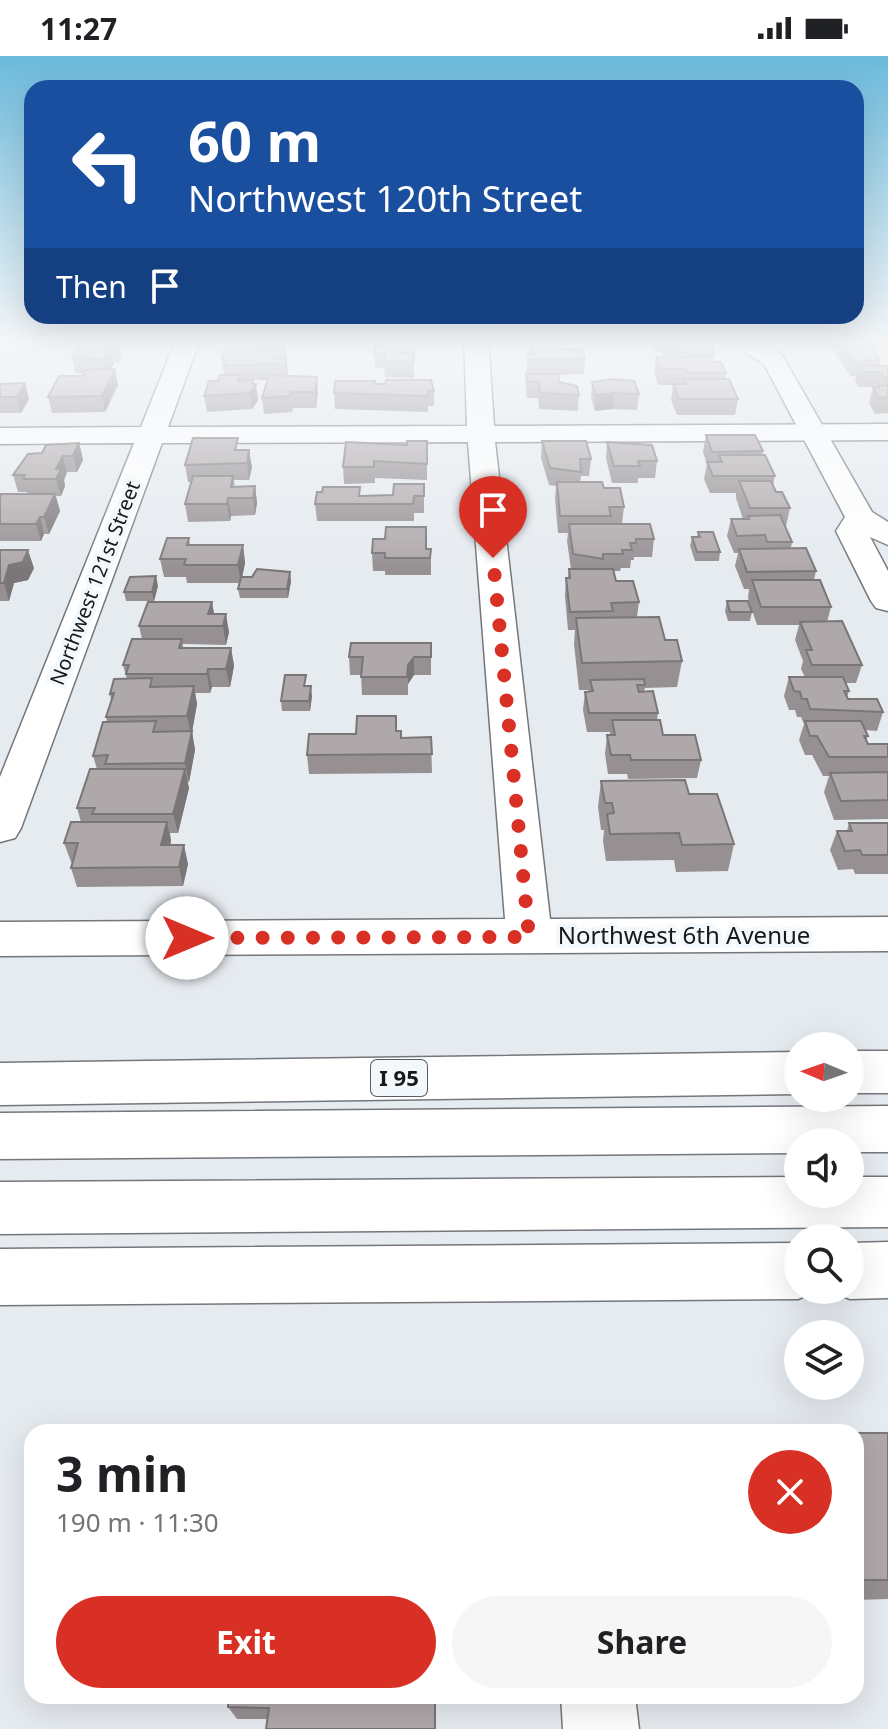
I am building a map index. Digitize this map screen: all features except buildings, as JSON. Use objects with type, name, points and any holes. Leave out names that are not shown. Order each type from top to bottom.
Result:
[{"type":"main road","name":"Northwest 121st Street","points":[[0,828],[160,415]]},
{"type":"main road","points":[[480,415],[529,937]]},
{"type":"main road","points":[[805,415],[860,517],[888,536]]},
{"type":"main road","points":[[0,436],[888,432]]},
{"type":"main road","points":[[860,517],[851,531],[888,601]]},
{"type":"main road","name":"Northwest 6th Avenue","points":[[0,939],[888,934]]},
{"type":"main road","points":[[864,1072],[888,1072]]},
{"type":"main road","name":"I 95","points":[[0,1084],[784,1073]]},
{"type":"main road","points":[[0,1136],[888,1129]]},
{"type":"main road","points":[[0,1208],[888,1202]]},
{"type":"main road","points":[[864,1271],[888,1270]]},
{"type":"main road","points":[[0,1277],[784,1271]]},
{"type":"main road","points":[[599,1704],[601,1729]]},
{"type":"route","points":[[187,938],[529,937],[493,558]]}]
